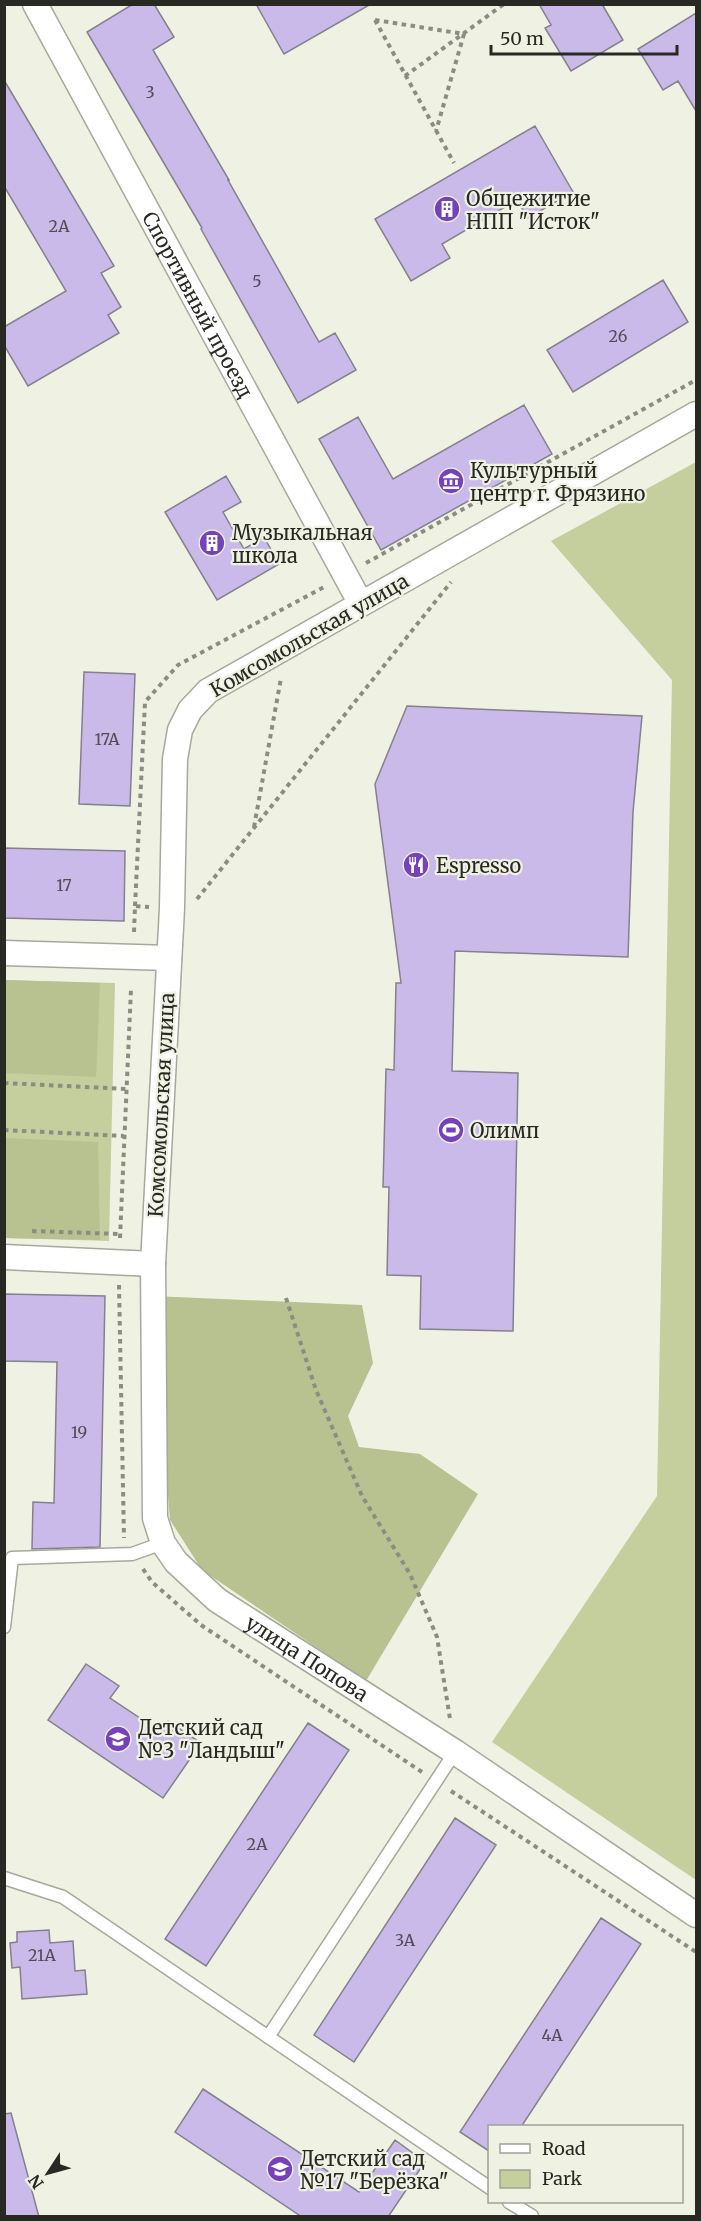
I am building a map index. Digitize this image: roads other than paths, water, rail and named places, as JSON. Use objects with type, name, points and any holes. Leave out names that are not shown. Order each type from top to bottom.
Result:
[{"type":"street","name":"Спортивный проезд","points":[[35,4],[361,604]]},
{"type":"street","name":"Комсомольская улица","points":[[153,1264],[172,908],[175,759],[180,730],[190,710],[208,691],[696,414]]},
{"type":"street","points":[[4,953],[169,958]]},
{"type":"street","points":[[4,1257],[153,1264]]},
{"type":"street","name":"улица Попова","points":[[153,1264],[155,1518],[163,1543],[176,1562],[218,1600],[455,1752],[696,1915]]},
{"type":"lane","points":[[4,1627],[12,1558],[132,1554],[163,1543]]},
{"type":"lane","points":[[268,2037],[455,1752]]},
{"type":"lane","points":[[4,1878],[63,1897],[488,2187]]},
{"type":"lane","points":[[511,2203],[532,2217]]},
{"type":"place","name":"Общежитие НПП \"Исток\"","points":[[447,209]]},
{"type":"place","name":"Культурный центр г. Фрязино","points":[[451,481]]},
{"type":"place","name":"Музыкальная школа","points":[[212,543]]},
{"type":"place","name":"Espresso","points":[[416,865]]},
{"type":"place","name":"Олимп","points":[[451,1130]]},
{"type":"place","name":"Детский сад №3 \"Ландыш\"","points":[[118,1739]]},
{"type":"place","name":"Детский сад №17 \"Берёзка\"","points":[[280,2169]]}]
